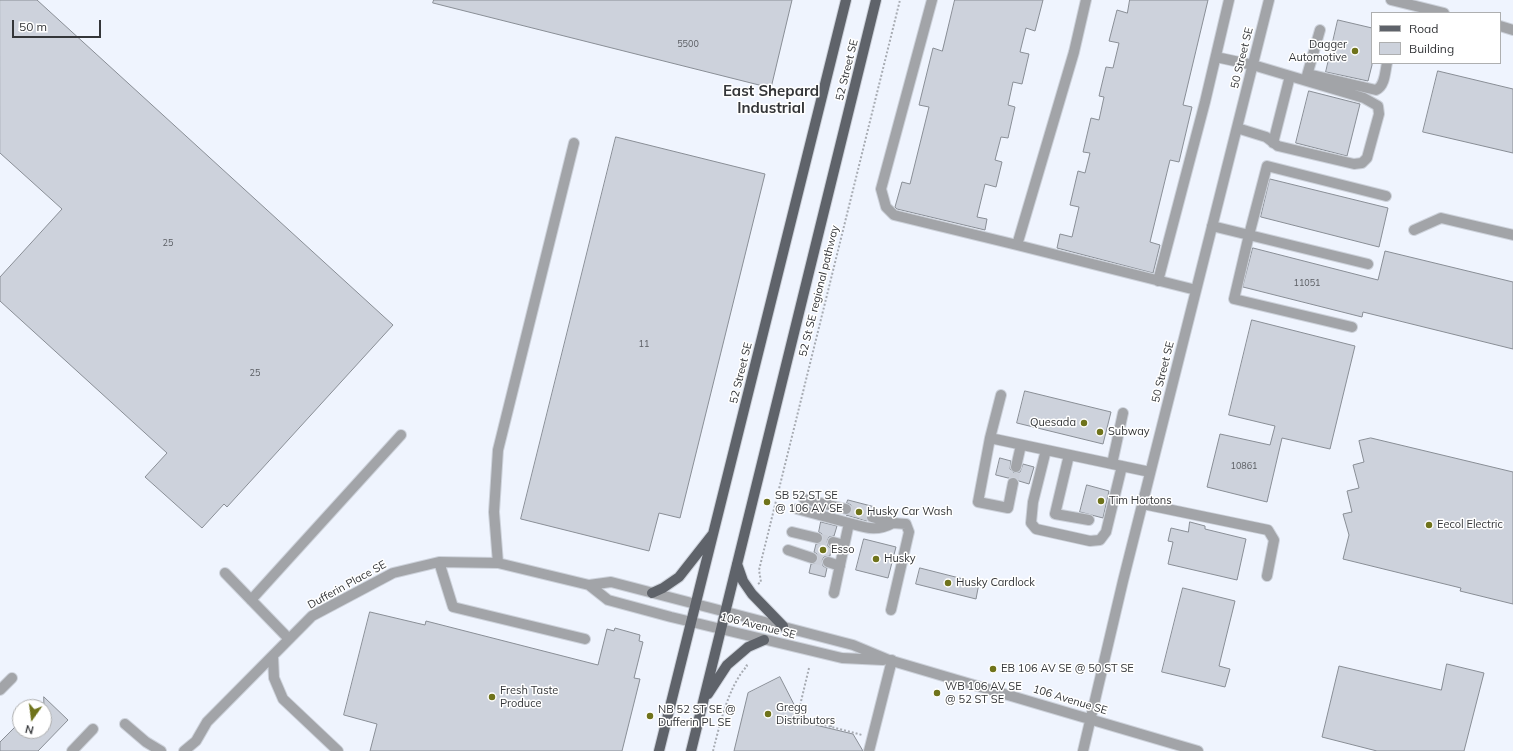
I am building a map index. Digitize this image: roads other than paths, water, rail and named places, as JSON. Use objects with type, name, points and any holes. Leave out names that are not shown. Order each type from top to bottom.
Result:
[{"type":"main road","name":"52 Street SE","points":[[660,751],[846,0]]},
{"type":"main road","name":"52 Street SE","points":[[691,751],[876,0]]},
{"type":"main road","points":[[652,592],[663,588],[679,577],[714,531]]},
{"type":"main road","points":[[737,564],[743,581],[752,594],[783,626]]},
{"type":"main road","points":[[703,700],[727,665],[748,647],[764,640]]},
{"type":"street","points":[[932,0],[881,189],[886,207],[894,215],[1196,290]]},
{"type":"street","points":[[1017,245],[1074,52],[1086,0]]},
{"type":"street","points":[[1158,281],[1206,102],[1229,0]]},
{"type":"street","name":"50 Street SE","points":[[1083,751],[1142,504],[1269,0]]},
{"type":"street","points":[[1391,0],[1440,12]]},
{"type":"street","points":[[1501,26],[1513,30]]},
{"type":"street","points":[[1307,77],[1320,30]]},
{"type":"street","points":[[1216,57],[1252,65],[1290,76],[1307,77],[1376,90],[1380,88],[1382,84],[1387,64]]},
{"type":"street","points":[[1273,142],[1290,76]]},
{"type":"street","points":[[1237,128],[1266,137],[1278,146],[1307,154],[1354,164],[1362,162],[1368,158],[1379,114],[1378,106],[1364,98],[1307,77]]},
{"type":"street","points":[[498,562],[494,512],[498,450],[574,144]]},
{"type":"street","points":[[1352,326],[1234,299],[1267,166],[1386,196]]},
{"type":"street","points":[[1414,230],[1441,218],[1513,235]]},
{"type":"street","points":[[1212,226],[1368,264]]},
{"type":"street","points":[[1001,395],[990,438],[978,502],[1008,508],[1013,483]]},
{"type":"street","points":[[1046,450],[1034,502],[1031,523],[1036,529],[1090,541],[1100,540],[1106,532],[1117,465],[1122,413]]},
{"type":"street","points":[[251,600],[401,435]]},
{"type":"street","points":[[990,438],[1150,472]]},
{"type":"street","points":[[1016,467],[1021,445]]},
{"type":"street","points":[[1069,455],[1055,514],[1089,520]]},
{"type":"street","points":[[804,499],[846,509]]},
{"type":"street","points":[[1142,504],[1268,530],[1274,540],[1267,576]]},
{"type":"street","points":[[797,509],[874,529],[884,528],[893,523]]},
{"type":"street","points":[[872,517],[893,523],[906,524],[909,532],[890,610]]},
{"type":"street","points":[[834,594],[849,523]]},
{"type":"street","points":[[792,532],[817,538]]},
{"type":"street","points":[[833,542],[844,545]]},
{"type":"street","points":[[788,550],[812,558]]},
{"type":"street","points":[[439,562],[454,607],[585,639]]},
{"type":"street","name":"Dufferin Place SE","points":[[184,751],[196,741],[208,722],[312,616],[393,573],[439,562],[498,562],[589,585],[611,582],[696,604]]},
{"type":"street","points":[[828,562],[840,566]]},
{"type":"street","points":[[225,573],[289,639]]},
{"type":"street","name":"Dufferin Place SE","points":[[589,585],[608,600],[692,622]]},
{"type":"street","name":"106 Avenue SE","points":[[696,604],[853,645],[890,660],[1198,751]]},
{"type":"street","name":"106 Avenue SE","points":[[692,622],[842,658],[890,660]]},
{"type":"street","points":[[273,656],[274,678],[283,699],[338,751]]},
{"type":"street","points":[[869,751],[890,660]]},
{"type":"street","points":[[0,690],[12,678]]},
{"type":"street","points":[[125,724],[146,742],[161,751]]},
{"type":"street","points":[[72,751],[93,729]]},
{"type":"tunnel","points":[[1013,483],[1016,467]]},
{"type":"tunnel","points":[[846,509],[872,517]]},
{"type":"tunnel","points":[[817,538],[833,542]]},
{"type":"tunnel","points":[[812,558],[828,562]]},
{"type":"place","name":"Dagger Automotive","points":[[1355,51]]},
{"type":"place","name":"Quesada","points":[[1084,423]]},
{"type":"place","name":"Subway","points":[[1100,432]]},
{"type":"place","name":"Tim Hortons","points":[[1101,501]]},
{"type":"place","name":"SB 52 ST SE @ 106 AV SE","points":[[767,502]]},
{"type":"place","name":"Husky Car Wash","points":[[859,512]]},
{"type":"place","name":"Eecol Electric","points":[[1429,525]]},
{"type":"place","name":"Esso","points":[[823,550]]},
{"type":"place","name":"Husky","points":[[876,559]]},
{"type":"place","name":"Husky Cardlock","points":[[948,583]]},
{"type":"place","name":"EB 106 AV SE @ 50 ST SE","points":[[993,669]]},
{"type":"place","name":"WB 106 AV SE @ 52 ST SE","points":[[937,693]]},
{"type":"place","name":"Fresh Taste Produce","points":[[492,697]]},
{"type":"place","name":"Gregg Distributors","points":[[768,714]]},
{"type":"place","name":"NB 52 ST SE @ Dufferin PL SE","points":[[650,716]]},
{"type":"district","name":"East Shepard Industrial","points":[[771,100]]}]
